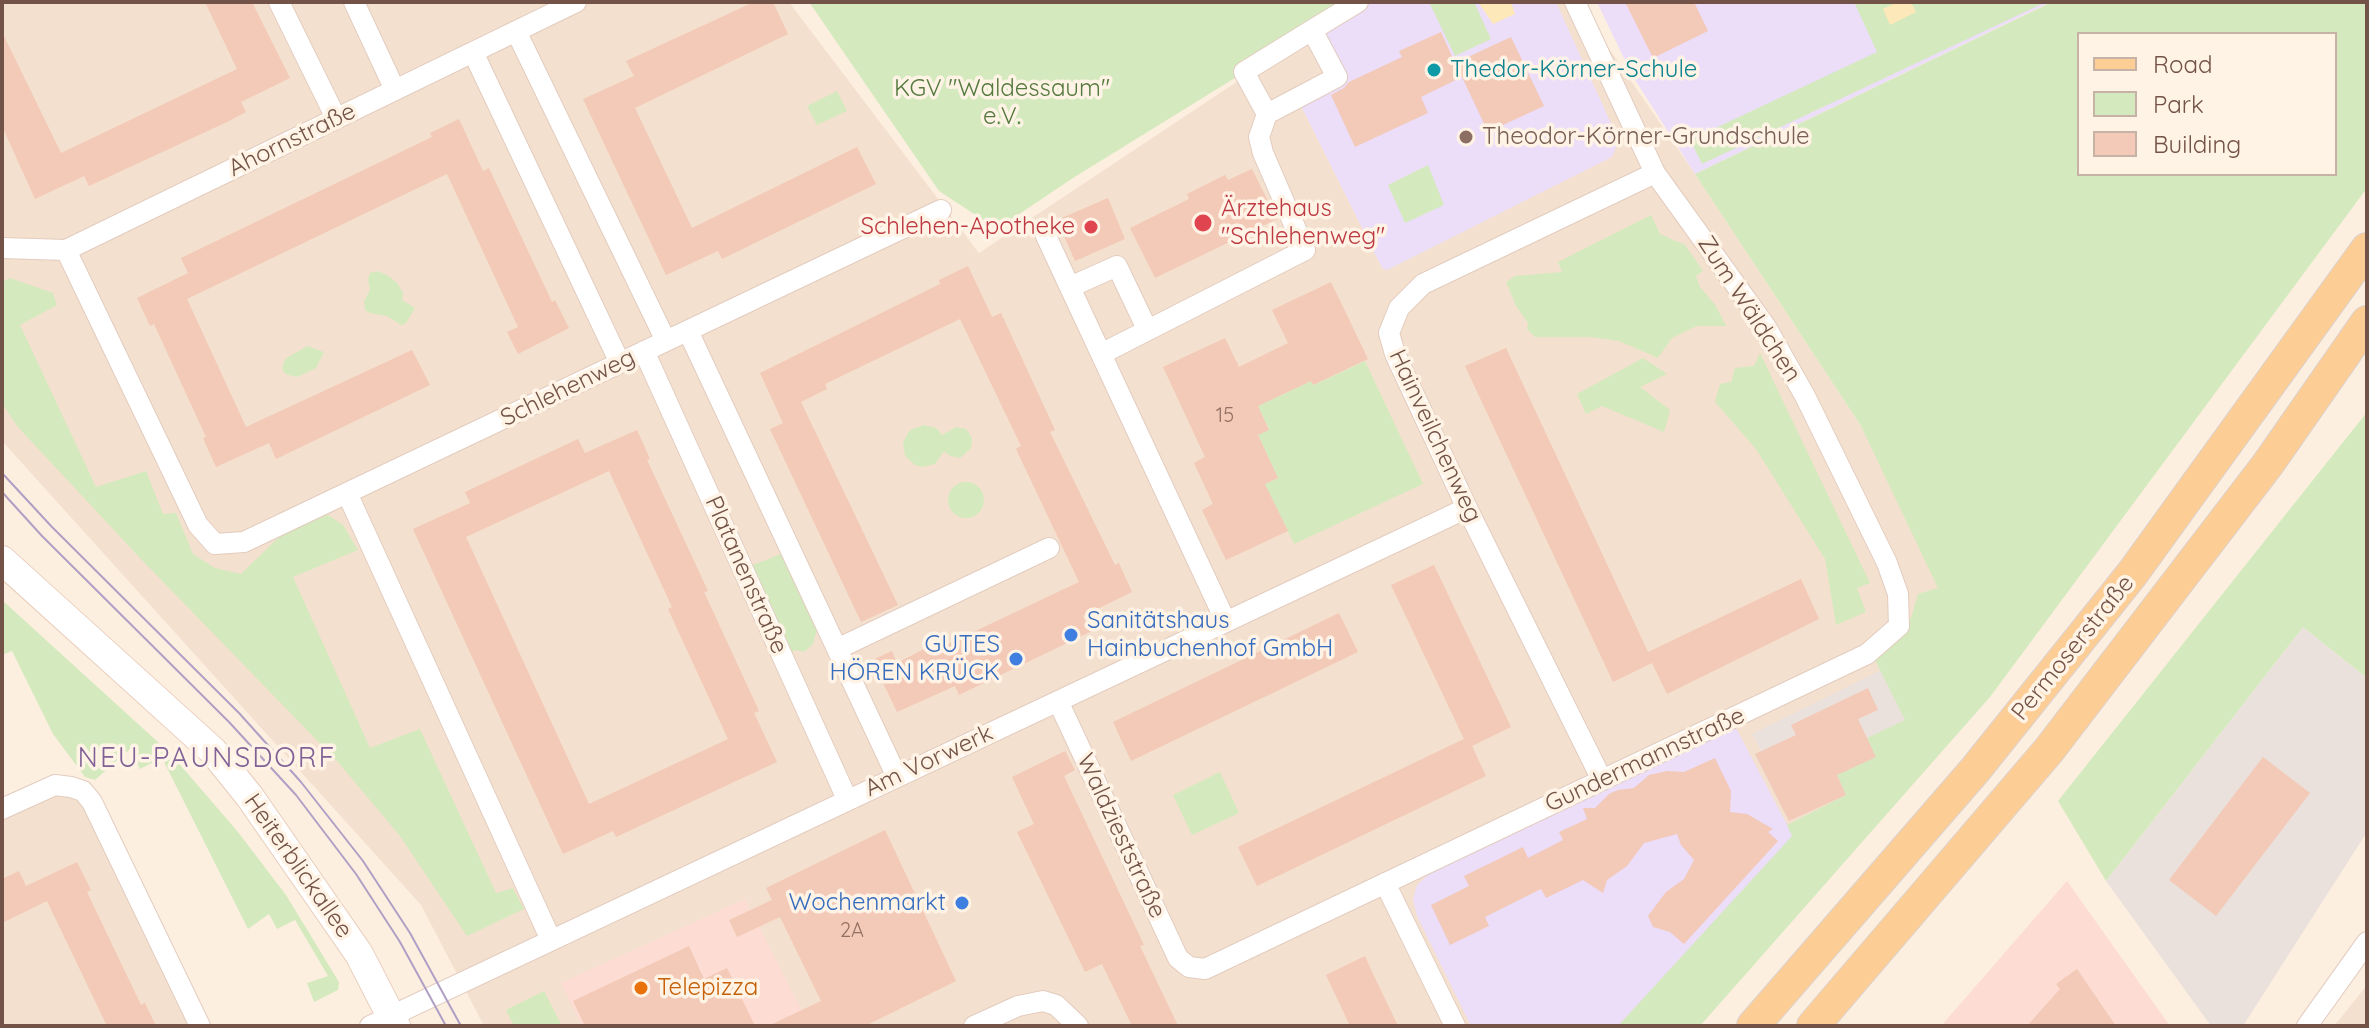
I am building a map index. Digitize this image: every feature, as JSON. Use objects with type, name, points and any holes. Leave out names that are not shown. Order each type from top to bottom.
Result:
[{"type":"main road","name":"Permoserstraße","points":[[1753,1026],[1975,770],[2122,586],[2367,249]]},
{"type":"main road","name":"Permoserstraße","points":[[1813,1026],[2049,750],[2268,464],[2367,322]]},
{"type":"main road","name":"Heiterblickallee","points":[[2,560],[213,751],[250,797],[359,954],[386,1023]]},
{"type":"street","points":[[279,2],[336,118]]},
{"type":"street","points":[[354,2],[395,90]]},
{"type":"street","name":"Ahornstraße","points":[[2,248],[66,250],[576,2]]},
{"type":"street","points":[[1267,114],[1244,72],[1358,2]]},
{"type":"street","name":"Zum Wäldchen","points":[[1575,2],[1655,173],[1766,327],[1805,396],[1887,563],[1898,594],[1899,626]]},
{"type":"street","points":[[1101,354],[1305,250],[1259,137],[1267,114],[1337,77],[1312,30]]},
{"type":"street","points":[[516,31],[666,341]]},
{"type":"street","points":[[473,52],[620,363]]},
{"type":"street","name":"Hainveilchenweg","points":[[1602,780],[1467,508],[1395,354],[1389,333],[1399,308],[1423,284],[1655,173]]},
{"type":"street","name":"Schlehenweg","points":[[66,250],[198,525],[215,544],[244,542],[941,210]]},
{"type":"street","points":[[1046,236],[1226,622]]},
{"type":"street","points":[[1070,287],[1117,266],[1147,329]]},
{"type":"street","name":"Platanenstraße","points":[[688,331],[897,777]]},
{"type":"street","name":"Platanenstraße","points":[[644,351],[847,799]]},
{"type":"street","points":[[347,493],[551,940]]},
{"type":"street","name":"Am Vorwerk","points":[[386,1023],[551,940],[1467,508]]},
{"type":"street","points":[[837,649],[1049,548]]},
{"type":"street","name":"Gundermannstraße","points":[[1189,967],[1205,969],[1867,654],[1899,626]]},
{"type":"street","name":"Waldzieststraße","points":[[1058,701],[1178,958],[1189,967]]},
{"type":"street","points":[[2,809],[55,785],[83,791],[92,802],[200,1026]]},
{"type":"street","points":[[1385,883],[1455,1026]]},
{"type":"street","points":[[2307,1026],[2367,942]]},
{"type":"street","points":[[974,1026],[1018,1006],[1043,1001],[1056,1005],[1078,1026]]},
{"type":"shaded area","name":"NEU-PAUNSDORF","points":[[2,2],[789,2],[979,253],[1244,77],[1380,2],[1577,2],[1861,426],[1988,651],[1667,1026],[484,1026],[421,905],[2,441]]},
{"type":"shaded area","name":"Theodor-Körner-Grundschule","points":[[1367,2],[1556,2],[1614,130],[1617,145],[1612,157],[1387,270],[1382,268],[1297,98],[1336,77],[1319,34]]},
{"type":"shaded area","points":[[1597,2],[2051,2],[1695,174],[1632,75]]},
{"type":"shaded area","points":[[2303,627],[2367,678],[2367,832],[2243,1026],[2211,1026],[2106,881]]},
{"type":"shaded area","points":[[1881,670],[1906,720],[1867,738],[1846,795],[1789,821],[1755,755],[1761,751],[1752,734]]},
{"type":"shaded area","points":[[1735,726],[1793,836],[1618,1026],[1471,1026],[1417,916],[1413,899],[1417,885],[1431,872]]},
{"type":"shaded area","name":"NEU-PAUNSDORF","points":[[55,785],[83,791],[200,1026],[2,1026],[2,809]]},
{"type":"shaded area","points":[[2067,881],[2170,1026],[1941,1026]]},
{"type":"shaded area","points":[[745,899],[810,1026],[582,1026],[561,983]]},
{"type":"shaded area","points":[[2367,985],[2367,1026],[2333,1026],[2339,1020]]},
{"type":"green space","name":"KGV \"Waldessaum\" e.V.","points":[[809,2],[1358,2],[1073,178],[997,229],[939,191]]},
{"type":"green space","points":[[1429,2],[1474,2],[1491,39],[1455,56]]},
{"type":"green space","points":[[1854,2],[2046,2],[1702,164],[1690,140],[1877,52]]},
{"type":"green space","points":[[2052,2],[2367,2],[2367,188],[1990,697],[1700,1026],[1618,1026],[1792,836],[1787,825],[1846,795],[1837,775],[1875,757],[1867,738],[1905,720],[1874,658],[1911,618],[1918,594],[1938,588],[1861,426],[1695,174]]},
{"type":"green space","points":[[837,91],[847,111],[817,125],[807,106]]},
{"type":"green space","points":[[1428,165],[1444,205],[1405,223],[1388,185]]},
{"type":"green space","points":[[1651,215],[1660,234],[1685,245],[1699,265],[1703,271],[1696,276],[1700,287],[1716,306],[1726,326],[1697,326],[1672,338],[1658,358],[1619,341],[1591,337],[1535,337],[1527,329],[1528,323],[1516,306],[1506,282],[1515,276],[1562,272],[1558,262]]},
{"type":"green space","points":[[377,271],[397,283],[403,293],[402,300],[415,308],[406,323],[401,325],[387,316],[365,310],[364,301],[370,290],[368,279],[370,273]]},
{"type":"green space","points":[[10,278],[53,293],[57,305],[20,325],[96,487],[146,471],[163,514],[176,513],[193,554],[215,568],[241,574],[281,535],[311,517],[328,515],[343,525],[358,550],[293,577],[370,748],[420,729],[496,893],[513,888],[524,909],[467,936],[400,836],[338,762],[17,426],[2,403],[2,282]]},
{"type":"green space","points":[[307,346],[324,352],[316,368],[297,377],[285,374],[282,368],[285,359]]},
{"type":"green space","points":[[1760,353],[1870,583],[1857,588],[1866,612],[1836,625],[1825,559],[1756,449],[1715,402],[1720,384],[1731,382],[1735,368],[1754,366]]},
{"type":"green space","points":[[1643,358],[1667,374],[1640,387],[1670,410],[1664,432],[1602,406],[1586,414],[1577,394]]},
{"type":"green space","points":[[1365,361],[1423,484],[1294,544],[1265,484],[1278,478],[1258,435],[1269,429],[1258,406],[1311,381],[1314,385]]},
{"type":"green space","points":[[2367,412],[2367,678],[2303,627],[2106,881],[2058,801]]},
{"type":"green space","points":[[923,425],[936,428],[942,435],[956,427],[966,429],[972,438],[971,448],[960,458],[944,451],[935,464],[915,465],[905,456],[903,442],[910,430]]},
{"type":"green space","points":[[966,482],[979,487],[984,500],[979,513],[966,518],[953,513],[948,500],[953,487]]},
{"type":"green space","points":[[788,551],[823,626],[816,633],[813,644],[804,652],[796,650],[786,655],[746,568]]},
{"type":"green space","points":[[2,600],[170,753],[238,832],[286,895],[339,982],[338,990],[314,1002],[307,983],[328,976],[295,920],[277,929],[269,914],[248,929],[162,758],[140,769],[130,749],[95,780],[85,777],[53,734],[12,651],[2,655]]},
{"type":"green space","points":[[1220,772],[1239,813],[1192,835],[1173,795]]},
{"type":"green space","points":[[544,991],[562,1026],[514,1026],[506,1010]]},
{"type":"sand","points":[[1478,2],[1511,2],[1515,14],[1493,24]]},
{"type":"sand","points":[[1898,2],[1911,2],[1916,12],[1890,25],[1883,9]]},
{"type":"building","points":[[205,2],[252,2],[290,78],[241,102],[246,112],[227,122],[89,186],[84,176],[35,199],[2,126],[2,32],[61,153],[237,69]]},
{"type":"building","points":[[754,2],[773,2],[788,34],[635,108],[692,228],[857,147],[876,184],[722,259],[718,251],[666,275],[583,99],[634,76],[626,61]]},
{"type":"building","points":[[1625,2],[1694,2],[1708,31],[1653,58]]},
{"type":"building","points":[[1441,32],[1455,63],[1511,37],[1544,106],[1488,132],[1462,77],[1421,97],[1428,113],[1355,147],[1331,95],[1349,82],[1402,57],[1399,51]]},
{"type":"building","points":[[459,119],[483,171],[489,168],[552,302],[555,300],[569,328],[518,354],[507,332],[518,327],[447,174],[187,299],[246,427],[412,350],[430,385],[276,459],[269,443],[216,467],[203,438],[206,437],[154,324],[150,326],[137,298],[188,273],[181,258],[432,137],[430,133]]},
{"type":"building","name":"Ärztehaus \"Schlehenweg\"","points":[[1252,169],[1277,219],[1155,278],[1130,228],[1189,199],[1187,194],[1225,175],[1228,180]]},
{"type":"building","points":[[1108,198],[1125,239],[1075,261],[1057,220]]},
{"type":"building","points":[[968,266],[992,317],[1001,313],[1055,430],[1050,432],[1115,565],[1119,563],[1132,592],[1083,616],[1090,632],[959,695],[955,686],[897,712],[872,660],[892,651],[897,663],[926,648],[927,654],[1079,582],[1016,449],[1021,446],[960,319],[825,384],[827,389],[801,402],[898,605],[861,622],[770,429],[783,423],[760,373],[940,284],[939,280]]},
{"type":"building","points":[[1331,282],[1368,359],[1258,406],[1269,430],[1258,435],[1278,478],[1265,484],[1288,531],[1226,560],[1202,510],[1213,504],[1194,463],[1205,457],[1163,367],[1225,338],[1239,367],[1288,343],[1272,310]]},
{"type":"building","points":[[1506,348],[1648,652],[1801,579],[1819,619],[1667,694],[1652,663],[1613,682],[1465,366]]},
{"type":"building","points":[[637,430],[650,459],[647,460],[708,591],[704,592],[759,711],[754,713],[777,762],[616,837],[613,831],[563,854],[413,529],[470,503],[465,492],[578,439],[585,453]],"holes":[[[609,471],[672,607],[668,609],[728,739],[589,804],[466,537]]]},
{"type":"building","points":[[1434,565],[1511,727],[1472,746],[1486,776],[1257,886],[1238,847],[1464,739],[1391,585]]},
{"type":"building","points":[[1339,613],[1358,652],[1131,761],[1113,722]]},
{"type":"building","points":[[1868,688],[1878,710],[1858,719],[1876,757],[1837,775],[1846,795],[1789,821],[1755,754],[1796,735],[1791,725]]},
{"type":"building","points":[[1065,751],[1075,770],[1064,776],[1144,945],[1140,946],[1178,1026],[1132,1026],[1102,964],[1085,972],[1017,832],[1034,824],[1012,777]]},
{"type":"building","points":[[2263,757],[2310,793],[2216,916],[2169,880]]},
{"type":"building","points":[[1715,758],[1731,791],[1730,812],[1747,814],[1773,829],[1768,832],[1778,841],[1684,944],[1670,932],[1653,927],[1648,916],[1666,892],[1684,879],[1694,860],[1681,845],[1677,834],[1644,843],[1627,866],[1607,880],[1603,893],[1583,880],[1546,898],[1541,889],[1485,917],[1489,926],[1450,945],[1431,905],[1469,886],[1464,876],[1523,847],[1528,858],[1563,840],[1559,832],[1587,819],[1583,808],[1595,808],[1609,794],[1634,788],[1649,775],[1667,771],[1684,772]]},
{"type":"building","points":[[885,830],[956,981],[865,1026],[768,1026],[821,1001],[780,917],[737,937],[729,920],[772,900],[766,888]]},
{"type":"building","points":[[77,862],[91,890],[87,892],[141,1005],[145,1003],[156,1026],[107,1026],[47,901],[2,923],[2,879],[19,871],[26,886]]},
{"type":"building","points":[[689,946],[704,979],[727,968],[755,1026],[585,1026],[573,1001]]},
{"type":"building","points":[[1365,956],[1398,1026],[1350,1026],[1326,975]]},
{"type":"building","points":[[2077,969],[2116,1026],[2027,1026],[2060,989],[2056,984]]},
{"type":"tram line","points":[[2,473],[239,713],[301,782],[363,861],[410,933],[461,1026]]},
{"type":"tram line","points":[[2,492],[42,536],[229,722],[296,795],[356,874],[400,942],[446,1026]]},
{"type":"place","name":"Thedor-Körner-Schule","points":[[1434,70]]},
{"type":"place","name":"Theodor-Körner-Grundschule","points":[[1466,137]]},
{"type":"place","name":"Ärztehaus \"Schlehenweg\"","points":[[1203,223]]},
{"type":"place","name":"Schlehen-Apotheke","points":[[1091,227]]},
{"type":"place","name":"Sanitätshaus Hainbuchenhof GmbH","points":[[1071,635]]},
{"type":"place","name":"GUTES HÖREN KRÜCK","points":[[1016,659]]},
{"type":"place","name":"Wochenmarkt","points":[[962,903]]},
{"type":"place","name":"Telepizza","points":[[641,988]]},
{"type":"district","name":"NEU-PAUNSDORF","points":[[207,759]]}]
